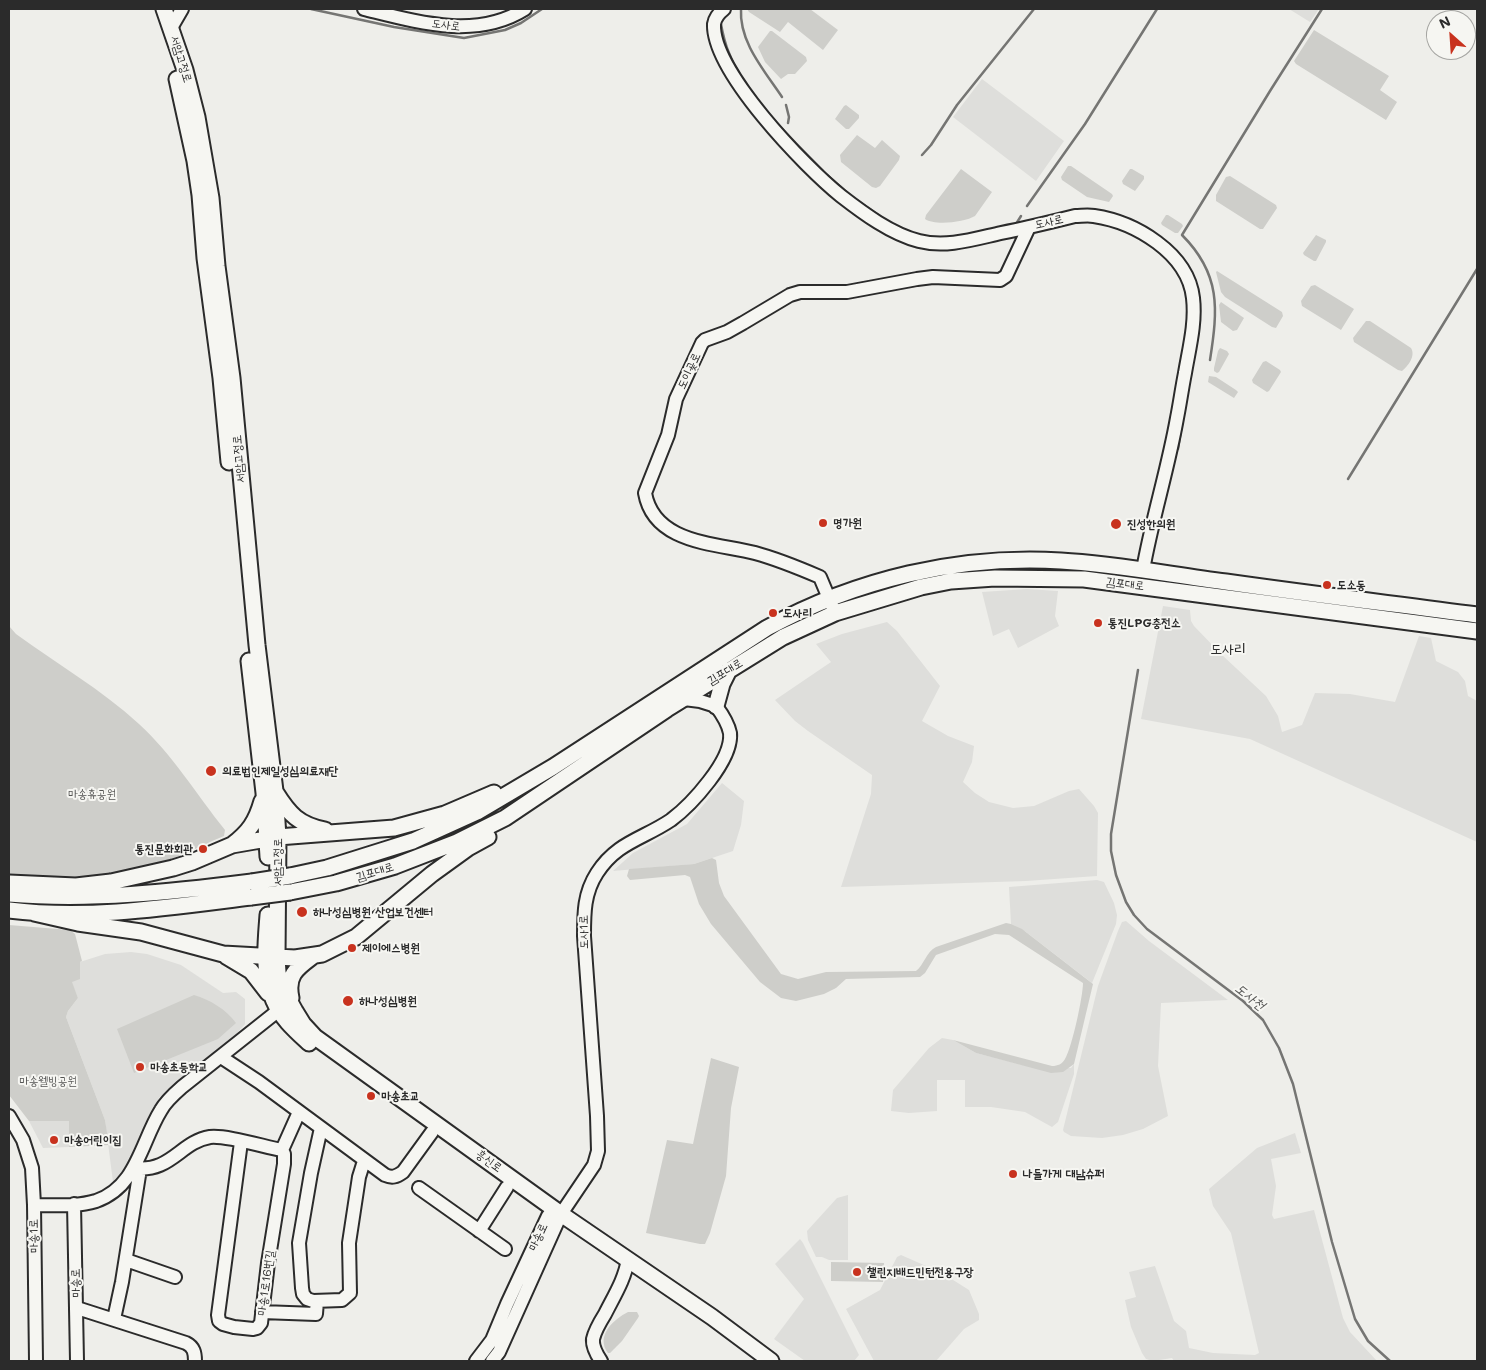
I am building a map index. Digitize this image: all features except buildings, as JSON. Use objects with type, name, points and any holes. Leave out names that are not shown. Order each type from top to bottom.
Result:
[{"type":"main road","name":"서암고정로","points":[[155,9],[165,34],[177,78],[195,161],[205,258],[221,378],[252,689],[269,792]]},
{"type":"main road","name":"서암고정로","points":[[164,9],[197,117],[212,198],[217,266],[232,378],[273,838],[273,915]]},
{"type":"main road","name":"김포대로","points":[[9,894],[73,897],[135,895],[252,882],[327,868],[413,841],[477,812],[544,772],[767,628],[795,612],[829,598],[903,574],[972,563],[1061,561],[1143,570],[1477,615]]},
{"type":"main road","name":"김포대로","points":[[9,910],[34,913],[152,909],[290,892],[336,883],[395,866],[457,842],[504,818],[729,669],[783,637],[836,613],[903,591],[952,581],[995,578],[1064,578],[1477,631]]},
{"type":"main road","points":[[716,706],[722,684],[729,669]]},
{"type":"main road","points":[[9,883],[76,886],[111,882],[173,868],[232,845],[273,838],[394,828],[445,814],[544,772]]},
{"type":"main road","points":[[34,913],[78,923],[141,932],[223,954],[295,958],[322,954],[356,937],[432,874],[468,848],[516,819],[556,784]]},
{"type":"main road","points":[[232,845],[254,824],[269,792],[300,822],[336,833]]},
{"type":"main road","name":"흥신로","points":[[273,915],[271,957],[282,1007],[295,1030],[316,1049],[508,1187],[712,1318],[771,1361]]},
{"type":"main road","points":[[223,954],[251,971],[282,1007],[290,991],[290,978],[299,967],[313,956]]},
{"type":"main road","name":"흥신로","points":[[271,957],[280,984],[282,1007],[315,1036],[555,1218]]},
{"type":"main road","name":"흥신로","points":[[628,1264],[756,1361]]},
{"type":"street","points":[[171,28],[182,9]]},
{"type":"street","name":"도사로","points":[[364,9],[409,19],[461,27],[490,24],[525,9]]},
{"type":"street","name":"도사로","points":[[724,9],[716,18],[715,31],[726,64],[738,84],[767,121],[803,160],[841,196],[863,212],[900,234],[931,244],[967,241],[1075,216],[1093,216],[1125,225],[1146,235],[1170,253],[1179,264],[1191,288],[1193,314],[1177,419],[1143,570]]},
{"type":"street","name":"도이곶로","points":[[836,613],[820,577],[763,555],[708,544],[672,532],[664,527],[647,503],[645,493],[668,435],[676,399],[702,343],[705,340],[728,332],[790,295],[800,292],[847,292],[933,277],[1000,280],[1006,276],[1029,227]]},
{"type":"street","points":[[684,700],[700,701],[716,706]]},
{"type":"street","name":"도사1로","points":[[555,1218],[590,1172],[598,1151],[598,1116],[584,936],[584,908],[587,894],[597,872],[611,856],[628,842],[658,828],[678,815],[716,770],[727,752],[730,740],[730,733],[726,722],[716,706]]},
{"type":"street","points":[[114,1319],[126,1260],[137,1168],[158,1115],[168,1100],[182,1087],[282,1007]]},
{"type":"street","points":[[221,1057],[385,1175],[391,1177],[403,1172],[432,1132]]},
{"type":"street","points":[[34,1205],[74,1204],[94,1201],[120,1187],[137,1168],[156,1167],[168,1162],[194,1143],[211,1137],[221,1137],[282,1150],[299,1112]]},
{"type":"street","name":"마송1로","points":[[9,1116],[18,1129],[32,1168],[36,1361]]},
{"type":"street","points":[[320,1128],[299,1243],[303,1294],[307,1299],[317,1301],[342,1300],[350,1294],[349,1243],[359,1177],[364,1161]]},
{"type":"street","name":"마송1로16번길","points":[[241,1142],[218,1316],[219,1321],[223,1324],[253,1329],[257,1328],[260,1323],[284,1164],[282,1150]]},
{"type":"street","points":[[479,1231],[508,1187]]},
{"type":"street","points":[[420,1188],[505,1249]]},
{"type":"street","name":"마송로","points":[[74,1204],[77,1361]]},
{"type":"street","name":"마송로","points":[[476,1361],[492,1340],[507,1304],[555,1218]]},
{"type":"street","name":"마송로","points":[[492,1361],[500,1352],[555,1218]]},
{"type":"street","points":[[126,1260],[175,1276]]},
{"type":"street","points":[[601,1361],[596,1354],[593,1341],[628,1264]]},
{"type":"street","points":[[262,1312],[316,1314],[317,1301]]},
{"type":"street","points":[[77,1308],[191,1345],[194,1350],[195,1361]]},
{"type":"shaded area","points":[[1289,9],[1319,9],[1310,22]]},
{"type":"shaded area","points":[[982,79],[1064,141],[1036,181],[953,117]]},
{"type":"shaded area","points":[[1027,589],[1058,591],[1055,616],[1059,626],[1018,648],[1009,629],[993,636],[982,592]]},
{"type":"shaded area","points":[[1163,606],[1190,610],[1191,621],[1194,626],[1266,696],[1278,716],[1282,732],[1302,725],[1315,693],[1350,694],[1395,702],[1419,636],[1431,638],[1436,661],[1458,672],[1465,681],[1468,696],[1477,701],[1477,842],[1250,739],[1141,719]]},
{"type":"shaded area","points":[[887,622],[897,631],[940,686],[922,721],[948,736],[974,746],[972,762],[963,782],[989,802],[1013,808],[1034,806],[1069,791],[1079,789],[1098,813],[1097,876],[1026,881],[841,887],[871,794],[872,775],[795,721],[775,700],[831,662],[816,644],[842,634]]},
{"type":"shaded area","points":[[722,783],[744,801],[741,825],[733,851],[694,864],[613,871],[633,853],[687,824]]},
{"type":"shaded area","points":[[1097,880],[1104,882],[1114,903],[1117,915],[1116,924],[1092,983],[1026,932],[1011,924],[1009,887]]},
{"type":"shaded area","points":[[1126,921],[1149,941],[1228,1000],[1161,1003],[1158,1066],[1168,1116],[1143,1129],[1123,1135],[1102,1138],[1071,1136],[1063,1130],[1098,986],[1118,931],[1122,922]]},
{"type":"shaded area","name":"마송초등학교","points":[[131,952],[147,954],[181,965],[223,993],[236,992],[245,999],[245,1024],[237,1033],[159,1098],[141,1132],[127,1166],[113,1182],[105,1120],[66,1017],[68,1011],[78,998],[71,982],[80,962],[105,954]]},
{"type":"shaded area","points":[[942,1038],[953,1040],[976,1053],[1027,1066],[1071,1068],[1074,1064],[1074,1074],[1058,1122],[1052,1127],[1025,1112],[991,1107],[965,1107],[965,1080],[937,1080],[937,1111],[909,1113],[891,1111],[893,1090],[929,1048]]},
{"type":"shaded area","name":"마송어린이집","points":[[29,1121],[69,1121],[69,1147],[43,1148]]},
{"type":"shaded area","points":[[1295,1133],[1301,1153],[1271,1159],[1276,1186],[1272,1215],[1274,1219],[1314,1210],[1343,1318],[1350,1332],[1377,1361],[1174,1361],[1172,1358],[1153,1361],[1146,1359],[1131,1327],[1125,1300],[1136,1297],[1129,1272],[1155,1266],[1174,1321],[1186,1331],[1189,1348],[1213,1353],[1255,1355],[1259,1353],[1231,1233],[1213,1206],[1209,1189],[1257,1148]]},
{"type":"shaded area","points":[[848,1195],[848,1260],[829,1260],[816,1257],[808,1240],[807,1231],[837,1198]]},
{"type":"shaded area","points":[[800,1239],[859,1355],[854,1361],[805,1361],[774,1339],[804,1299],[775,1264]]},
{"type":"shaded area","points":[[901,1255],[942,1273],[969,1290],[979,1314],[979,1320],[964,1329],[936,1361],[874,1361],[846,1309],[880,1290],[897,1257]]},
{"type":"green space","points":[[747,9],[810,9],[838,30],[823,50],[788,22],[780,32]]},
{"type":"green space","points":[[1314,30],[1389,76],[1380,90],[1397,102],[1386,120],[1296,64],[1294,61]]},
{"type":"green space","points":[[770,31],[806,57],[807,61],[795,74],[788,74],[781,79],[765,62],[758,47]]},
{"type":"green space","points":[[846,105],[859,115],[859,118],[849,129],[846,129],[835,119]]},
{"type":"green space","points":[[857,135],[875,148],[882,140],[900,156],[880,186],[876,188],[872,187],[841,162],[840,155]]},
{"type":"green space","points":[[1068,166],[1071,166],[1112,194],[1113,196],[1109,202],[1087,197],[1062,180],[1061,177]]},
{"type":"green space","points":[[961,169],[992,192],[975,216],[950,222],[936,222],[925,219],[926,215]]},
{"type":"green space","points":[[1130,169],[1144,176],[1144,179],[1135,191],[1123,184],[1122,181]]},
{"type":"green space","points":[[1230,176],[1276,205],[1277,208],[1263,229],[1260,229],[1216,201],[1216,195],[1226,177]]},
{"type":"green space","points":[[1166,215],[1182,224],[1183,226],[1178,233],[1162,225],[1161,223]]},
{"type":"green space","points":[[1316,235],[1326,240],[1326,242],[1316,261],[1314,261],[1303,253]]},
{"type":"green space","points":[[1217,271],[1282,312],[1283,316],[1276,328],[1225,297],[1221,292]]},
{"type":"green space","points":[[1315,285],[1354,309],[1341,330],[1302,306],[1301,301],[1311,286]]},
{"type":"green space","points":[[1221,302],[1244,318],[1237,330],[1233,331],[1221,322],[1219,305]]},
{"type":"green space","points":[[1366,321],[1370,321],[1411,348],[1412,357],[1409,364],[1402,371],[1354,342],[1353,338]]},
{"type":"green space","points":[[1220,348],[1229,354],[1217,373],[1214,371],[1214,368]]},
{"type":"green space","points":[[1266,361],[1281,372],[1267,392],[1253,383],[1252,380],[1263,362]]},
{"type":"green space","points":[[1209,376],[1216,377],[1236,390],[1238,392],[1234,398],[1208,382]]},
{"type":"green space","name":"마송휴공원","points":[[9,626],[16,634],[110,699],[139,724],[173,761],[225,830],[224,836],[185,854],[116,874],[95,877],[52,878],[9,874]]},
{"type":"green space","points":[[712,858],[716,860],[719,883],[724,896],[781,974],[798,979],[826,972],[916,971],[936,947],[1006,923],[1022,929],[1093,984],[1074,1064],[1063,1072],[1051,1073],[976,1053],[953,1040],[1052,1066],[1060,1064],[1065,1059],[1077,1022],[1083,983],[1009,935],[995,934],[936,955],[925,973],[920,977],[846,979],[836,988],[824,994],[796,1001],[781,998],[760,982],[711,924],[699,904],[690,877],[685,875],[630,880],[627,876],[629,869],[694,864]]},
{"type":"green space","name":"마송웰빙공원","points":[[9,925],[70,930],[75,934],[82,961],[80,962],[80,979],[72,982],[78,998],[68,1011],[66,1017],[105,1120],[109,1145],[69,1147],[69,1121],[29,1121],[9,1095]]},
{"type":"green space","points":[[194,995],[217,1006],[236,1023],[218,1039],[134,1073],[117,1029]]},
{"type":"green space","points":[[711,1058],[739,1067],[731,1108],[726,1176],[710,1233],[705,1244],[700,1244],[646,1233],[667,1140],[693,1144]]},
{"type":"green space","name":"챌린지배드민턴전용구장","points":[[831,1262],[884,1263],[883,1282],[831,1281]]},
{"type":"green space","points":[[628,1312],[637,1312],[639,1316],[622,1341],[608,1353],[605,1347],[605,1334],[617,1319]]},
{"type":"waterway","points":[[311,9],[394,27],[464,38],[505,30],[521,23],[542,9]]},
{"type":"waterway","points":[[741,9],[741,21],[748,44],[782,97]]},
{"type":"waterway","points":[[922,155],[931,145],[957,105],[1034,9]]},
{"type":"waterway","points":[[1027,206],[1085,124],[1157,9]]},
{"type":"waterway","points":[[1210,360],[1215,308],[1214,293],[1204,264],[1195,249],[1182,235],[1322,9]]},
{"type":"waterway","points":[[720,19],[727,49],[746,85],[770,116],[823,171]]},
{"type":"waterway","points":[[786,105],[789,117],[788,123]]},
{"type":"waterway","points":[[827,175],[851,196],[884,219]]},
{"type":"waterway","points":[[1016,224],[1021,216]]},
{"type":"waterway","points":[[1348,479],[1477,269]]},
{"type":"waterway","points":[[1178,449],[1182,424]]},
{"type":"waterway","name":"도사천","points":[[1138,670],[1111,834],[1111,851],[1116,875],[1126,902],[1134,915],[1147,929],[1243,1001],[1263,1020],[1279,1048],[1293,1084],[1332,1242],[1355,1319],[1368,1341],[1390,1361]]},
{"type":"place","name":"명가원","points":[[823,523]]},
{"type":"place","name":"진성한의원","points":[[1116,524]]},
{"type":"place","name":"도소동","points":[[1327,585]]},
{"type":"place","name":"도사리","points":[[773,613]]},
{"type":"place","name":"통진LPG충전소","points":[[1098,623]]},
{"type":"place","name":"의료법인제일성심의료재단","points":[[211,771]]},
{"type":"place","name":"통진문화회관","points":[[203,849]]},
{"type":"place","name":"하나성심병원 산업보건센터","points":[[302,912]]},
{"type":"place","name":"제이에스병원","points":[[352,948]]},
{"type":"place","name":"하나성심병원","points":[[348,1001]]},
{"type":"place","name":"마송초등학교","points":[[140,1067]]},
{"type":"place","name":"마송초교","points":[[371,1096]]},
{"type":"place","name":"마송어린이집","points":[[54,1140]]},
{"type":"place","name":"나들가게 대남슈퍼","points":[[1013,1174]]},
{"type":"place","name":"챌린지배드민턴전용구장","points":[[857,1272]]},
{"type":"district","name":"도사리","points":[[1228,649]]}]
